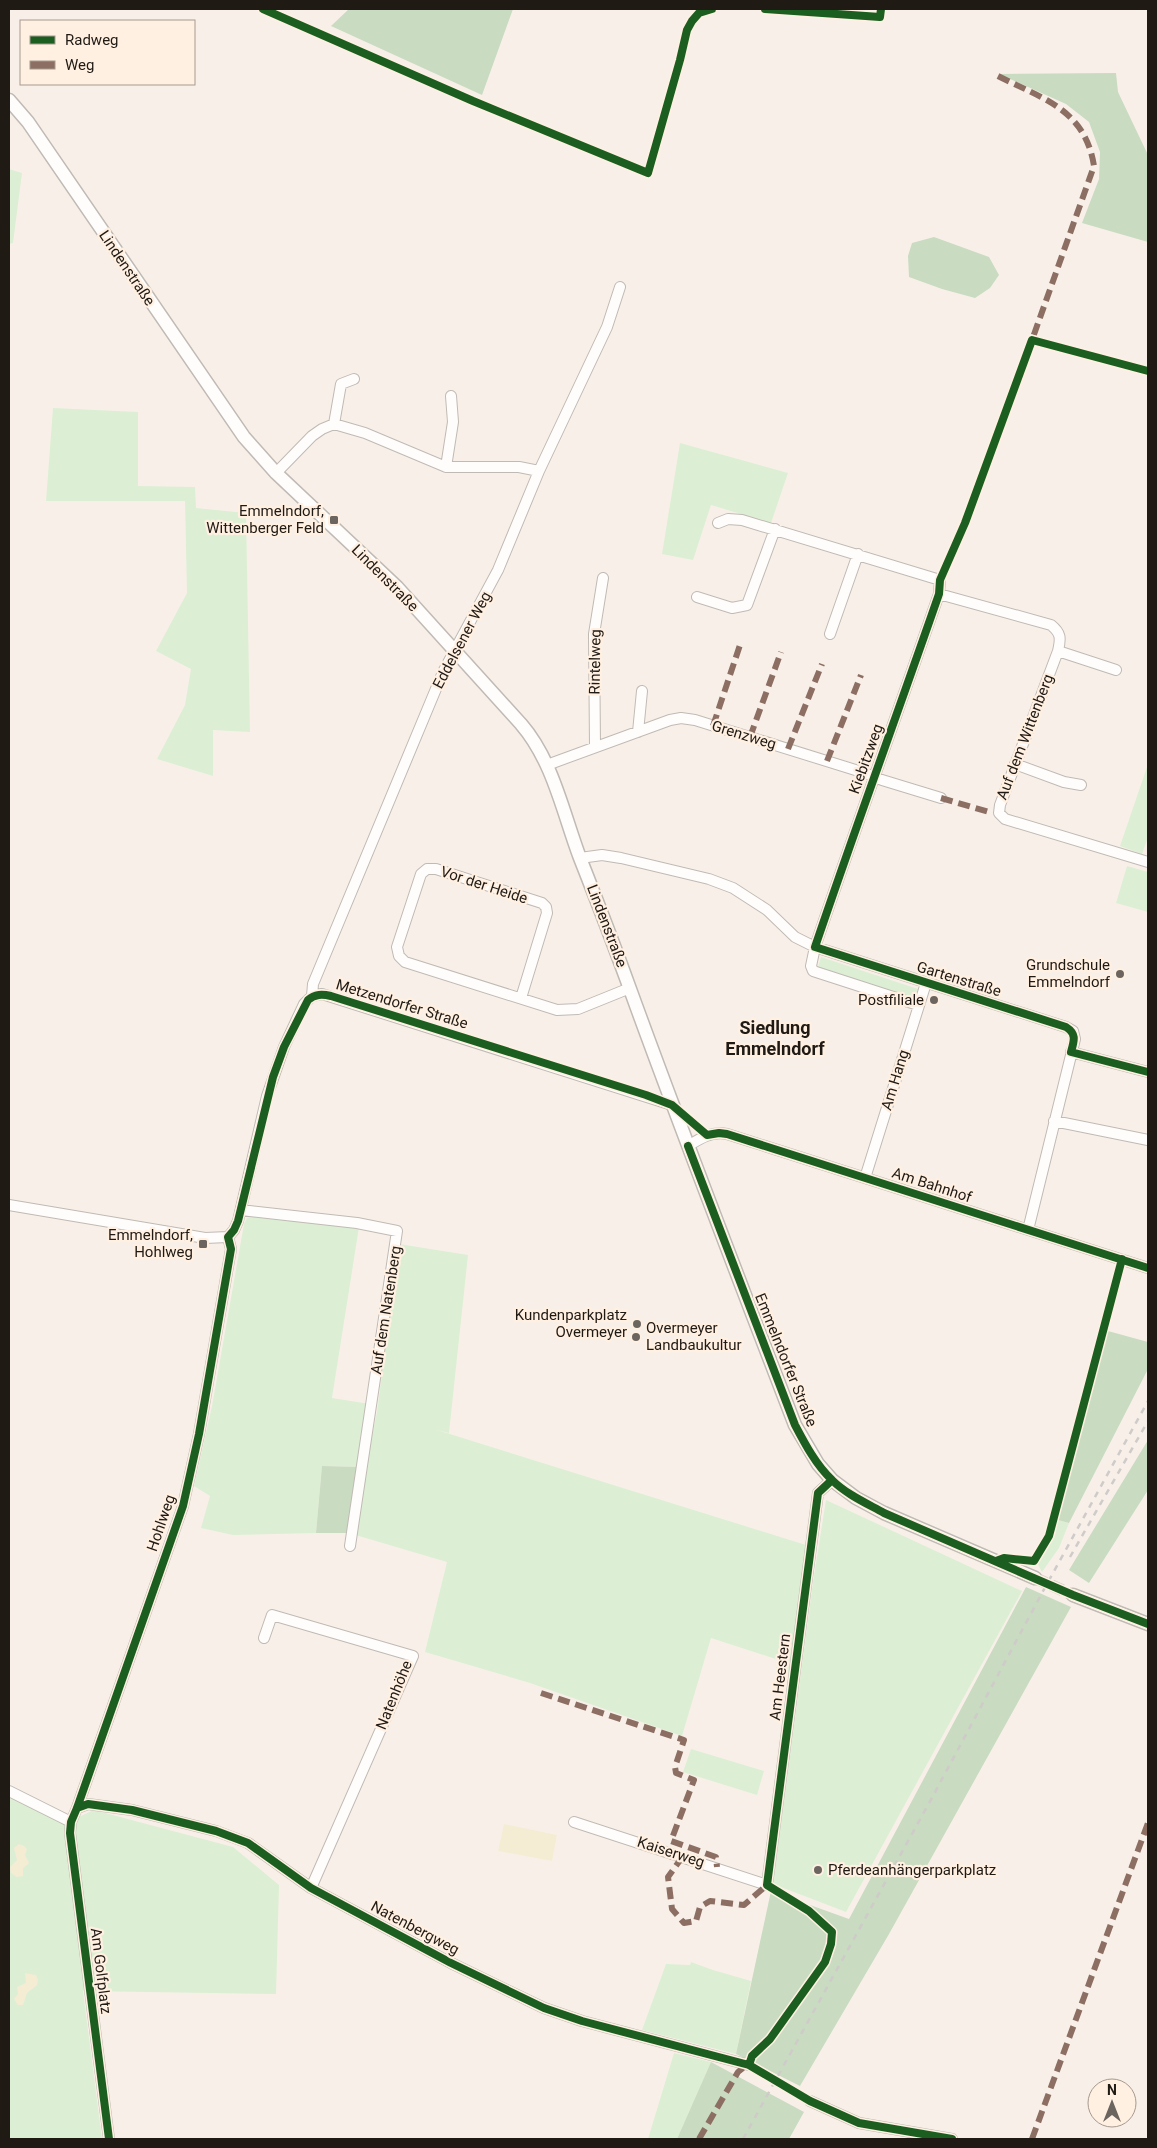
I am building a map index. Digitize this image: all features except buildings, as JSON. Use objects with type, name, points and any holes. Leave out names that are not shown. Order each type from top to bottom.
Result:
[{"type":"street","name":"Lindenstraße","points":[[9,100],[28,122],[214,396],[244,437],[276,473],[397,587],[526,729],[547,765],[672,1105]]},
{"type":"street","name":"Eddelsener Weg","points":[[312,996],[313,984],[454,650],[498,570],[539,471],[607,327],[620,287]]},
{"type":"street","points":[[334,424],[341,384],[354,379]]},
{"type":"street","points":[[446,466],[453,422],[451,396]]},
{"type":"street","points":[[276,473],[312,436],[334,424],[365,433],[446,466],[519,467],[539,471]]},
{"type":"street","points":[[718,523],[728,519],[742,520],[858,554],[830,634]]},
{"type":"street","points":[[697,597],[732,608],[747,605],[775,529]]},
{"type":"street","name":"Kiebitzweg","points":[[815,948],[874,775],[906,692],[939,594],[940,580],[858,554]]},
{"type":"street","name":"Rintelweg","points":[[595,747],[594,634],[603,578]]},
{"type":"street","name":"Auf dem Wittenberg","points":[[939,594],[1051,625],[1059,631],[1061,639],[1058,651],[999,812],[1005,819],[1148,862]]},
{"type":"street","points":[[1058,651],[1116,670]]},
{"type":"street","points":[[638,732],[642,691]]},
{"type":"street","name":"Grenzweg","points":[[547,765],[670,720],[681,718],[695,720],[874,775],[882,780],[941,798]]},
{"type":"street","points":[[1015,764],[1064,782],[1081,785]]},
{"type":"street","name":"Gartenstraße","points":[[580,858],[602,855],[621,858],[710,880],[733,888],[767,910],[795,936],[815,948],[1066,1027],[1073,1031],[1075,1039],[1028,1230]]},
{"type":"street","name":"Vor der Heide","points":[[521,998],[547,913],[546,907],[542,903],[443,871],[428,869],[421,874],[398,947],[399,956],[405,962],[557,1010],[578,1009],[630,988]]},
{"type":"street","points":[[815,948],[811,966],[813,971],[918,1005]]},
{"type":"street","name":"Am Hang","points":[[865,1178],[926,983]]},
{"type":"street","name":"Metzendorfer Straße","points":[[228,1237],[234,1230],[241,1210],[273,1077],[304,1004],[312,996],[322,994],[331,996],[672,1105]]},
{"type":"street","points":[[1071,1052],[1148,1072]]},
{"type":"street","name":"Emmelndorfer Straße","points":[[672,1105],[795,1425],[818,1464],[832,1480],[856,1498],[884,1513],[1035,1578]]},
{"type":"street","points":[[1054,1121],[1148,1140]]},
{"type":"street","name":"Am Bahnhof","points":[[688,1146],[707,1135],[727,1134],[1148,1268]]},
{"type":"street","points":[[9,1205],[205,1238],[228,1237]]},
{"type":"street","name":"Auf dem Natenberg","points":[[241,1210],[364,1224],[398,1231],[350,1546]]},
{"type":"street","name":"Hohlweg","points":[[77,1808],[183,1506],[199,1434],[231,1248],[228,1237]]},
{"type":"street","name":"Am Heestern","points":[[768,1884],[818,1492],[832,1480]]},
{"type":"street","points":[[1073,1595],[1148,1624]]},
{"type":"street","name":"Natenhöhe","points":[[264,1638],[272,1615],[413,1656],[311,1888]]},
{"type":"street","points":[[9,1791],[71,1822]]},
{"type":"street","name":"Natenbergweg","points":[[77,1808],[88,1804],[103,1804],[135,1810],[216,1831],[248,1843],[311,1888],[443,1958],[544,2008],[582,2021],[749,2065]]},
{"type":"street","name":"Am Golfplatz","points":[[77,1808],[71,1822],[70,1833],[109,2139]]},
{"type":"street","name":"Kaiserweg","points":[[574,1822],[768,1884]]},
{"type":"street","points":[[810,2101],[859,2123],[952,2139]]},
{"type":"green space","points":[[349,9],[513,9],[482,95],[331,26]]},
{"type":"green space","points":[[1116,73],[1118,92],[1148,155],[1148,242],[1082,223],[1099,179],[1100,152],[1089,122],[1066,104],[999,74]]},
{"type":"green space","points":[[9,169],[22,173],[13,243],[9,244]]},
{"type":"green space","points":[[934,237],[989,257],[999,275],[990,288],[975,298],[909,277],[908,256],[912,243]]},
{"type":"green space","points":[[53,408],[138,412],[138,486],[195,487],[196,508],[246,513],[250,732],[213,730],[213,776],[157,759],[185,705],[191,669],[156,651],[187,593],[185,501],[46,501]]},
{"type":"green space","points":[[680,443],[788,473],[771,523],[711,505],[693,560],[662,554]]},
{"type":"green space","points":[[1148,764],[1148,837],[1142,854],[1120,846]]},
{"type":"green space","points":[[1127,866],[1148,872],[1148,912],[1116,903]]},
{"type":"green space","points":[[821,957],[918,989],[915,998],[818,967]]},
{"type":"green space","points":[[255,1214],[359,1227],[332,1398],[370,1404],[359,1467],[322,1466],[316,1533],[233,1535],[201,1528],[210,1496],[194,1486],[212,1406],[244,1224],[247,1218]]},
{"type":"green space","points":[[399,1244],[468,1255],[449,1433],[437,1430],[806,1545],[790,1673],[776,1669],[779,1660],[711,1638],[682,1736],[530,1683],[425,1652],[447,1562],[352,1534],[377,1412]]},
{"type":"green space","points":[[1108,1331],[1148,1342],[1148,1369],[1069,1523],[1058,1520]]},
{"type":"green space","points":[[1148,1440],[1148,1490],[1089,1583],[1069,1570]]},
{"type":"green space","points":[[322,1466],[359,1467],[348,1533],[316,1533]]},
{"type":"green space","points":[[826,1500],[1022,1591],[846,1912],[773,1884],[813,1582]]},
{"type":"green space","points":[[1058,1520],[1069,1523],[1059,1548],[1042,1572],[1035,1559],[1051,1540]]},
{"type":"green space","points":[[1026,1587],[1071,1607],[889,1934],[800,2086],[736,2054],[771,1891],[849,1919]]},
{"type":"green space","points":[[691,1749],[764,1771],[757,1795],[683,1772]]},
{"type":"green space","points":[[9,1796],[65,1823],[94,1810],[233,1847],[279,1885],[276,1994],[83,1991],[102,2139],[9,2139]]},
{"type":"green space","points":[[691,1962],[751,1981],[736,2054],[642,2030],[666,1964],[690,1965]]},
{"type":"green space","points":[[674,2053],[711,2062],[677,2139],[648,2139]]},
{"type":"green space","points":[[711,2062],[804,2112],[789,2139],[677,2139]]},
{"type":"sand","points":[[504,1824],[557,1835],[552,1861],[498,1851]]},
{"type":"sand","points":[[19,1844],[27,1849],[25,1855],[29,1863],[23,1868],[23,1876],[17,1877],[11,1873],[10,1867],[17,1860],[14,1848]]},
{"type":"sand","points":[[25,1973],[36,1975],[37,1985],[27,1993],[23,2005],[18,2005],[14,1999],[18,1994],[17,1987],[26,1983]]},
{"type":"tunnel","points":[[1035,1578],[1073,1595]]},
{"type":"tunnel","points":[[749,2065],[810,2101]]},
{"type":"railway","points":[[743,2139],[1148,1401]]},
{"type":"railway","points":[[1070,1557],[1148,1421]]},
{"type":"marked path","points":[[998,76],[1060,108],[1072,119],[1082,131],[1094,166],[1032,340],[1035,341]]},
{"type":"marked path","points":[[713,726],[741,642]]},
{"type":"marked path","points":[[750,737],[781,652]]},
{"type":"marked path","points":[[788,749],[822,664]]},
{"type":"marked path","points":[[827,761],[861,675]]},
{"type":"marked path","points":[[941,798],[989,812]]},
{"type":"marked path","points":[[541,1693],[684,1740],[675,1767],[676,1773],[694,1780],[671,1841],[716,1857],[717,1867]]},
{"type":"marked path","points":[[1032,2139],[1148,1823]]},
{"type":"marked path","points":[[683,1856],[668,1877],[672,1909],[684,1923],[696,1921],[700,1907],[710,1901],[744,1905],[767,1885],[771,1887]]},
{"type":"marked path","points":[[699,2139],[738,2072],[749,2063]]},
{"type":"cycle path","points":[[263,9],[473,101],[648,173],[687,30],[699,13],[712,9]]},
{"type":"cycle path","points":[[765,9],[880,17],[881,9]]},
{"type":"cycle path","points":[[1148,371],[1032,340],[965,523],[940,580],[939,594],[815,947],[1066,1027],[1073,1035],[1074,1041],[1071,1052],[1148,1072]]},
{"type":"cycle path","points":[[109,2139],[70,1833],[71,1822],[183,1506],[199,1434],[231,1249],[228,1237],[238,1221],[273,1077],[284,1047],[308,1000],[319,995],[331,996],[646,1095],[672,1105],[707,1135],[727,1134],[1148,1268]]},
{"type":"cycle path","points":[[688,1146],[795,1425],[811,1454],[826,1474],[850,1494],[884,1513],[1073,1595],[1148,1624]]},
{"type":"cycle path","points":[[996,1561],[1004,1558],[1034,1561],[1049,1536],[1122,1259]]},
{"type":"cycle path","points":[[749,2065],[752,2056],[770,2039],[825,1962],[831,1944],[832,1932],[809,1911],[767,1885],[818,1493],[832,1480]]},
{"type":"cycle path","points":[[77,1808],[88,1804],[132,1810],[216,1831],[248,1843],[311,1888],[451,1963],[544,2008],[582,2021],[749,2065],[810,2101],[859,2123],[952,2139]]},
{"type":"place","name":"Emmelndorf, Wittenberger Feld","points":[[334,520]]},
{"type":"place","name":"Grundschule Emmelndorf","points":[[1120,974]]},
{"type":"place","name":"Postfiliale","points":[[934,1000]]},
{"type":"place","name":"Emmelndorf, Hohlweg","points":[[203,1244]]},
{"type":"place","name":"Kundenparkplatz Overmeyer","points":[[637,1324]]},
{"type":"place","name":"Overmeyer Landbaukultur","points":[[636,1337]]},
{"type":"place","name":"Pferdeanhängerparkplatz","points":[[818,1870]]},
{"type":"district","name":"Siedlung Emmelndorf","points":[[775,1037]]}]
